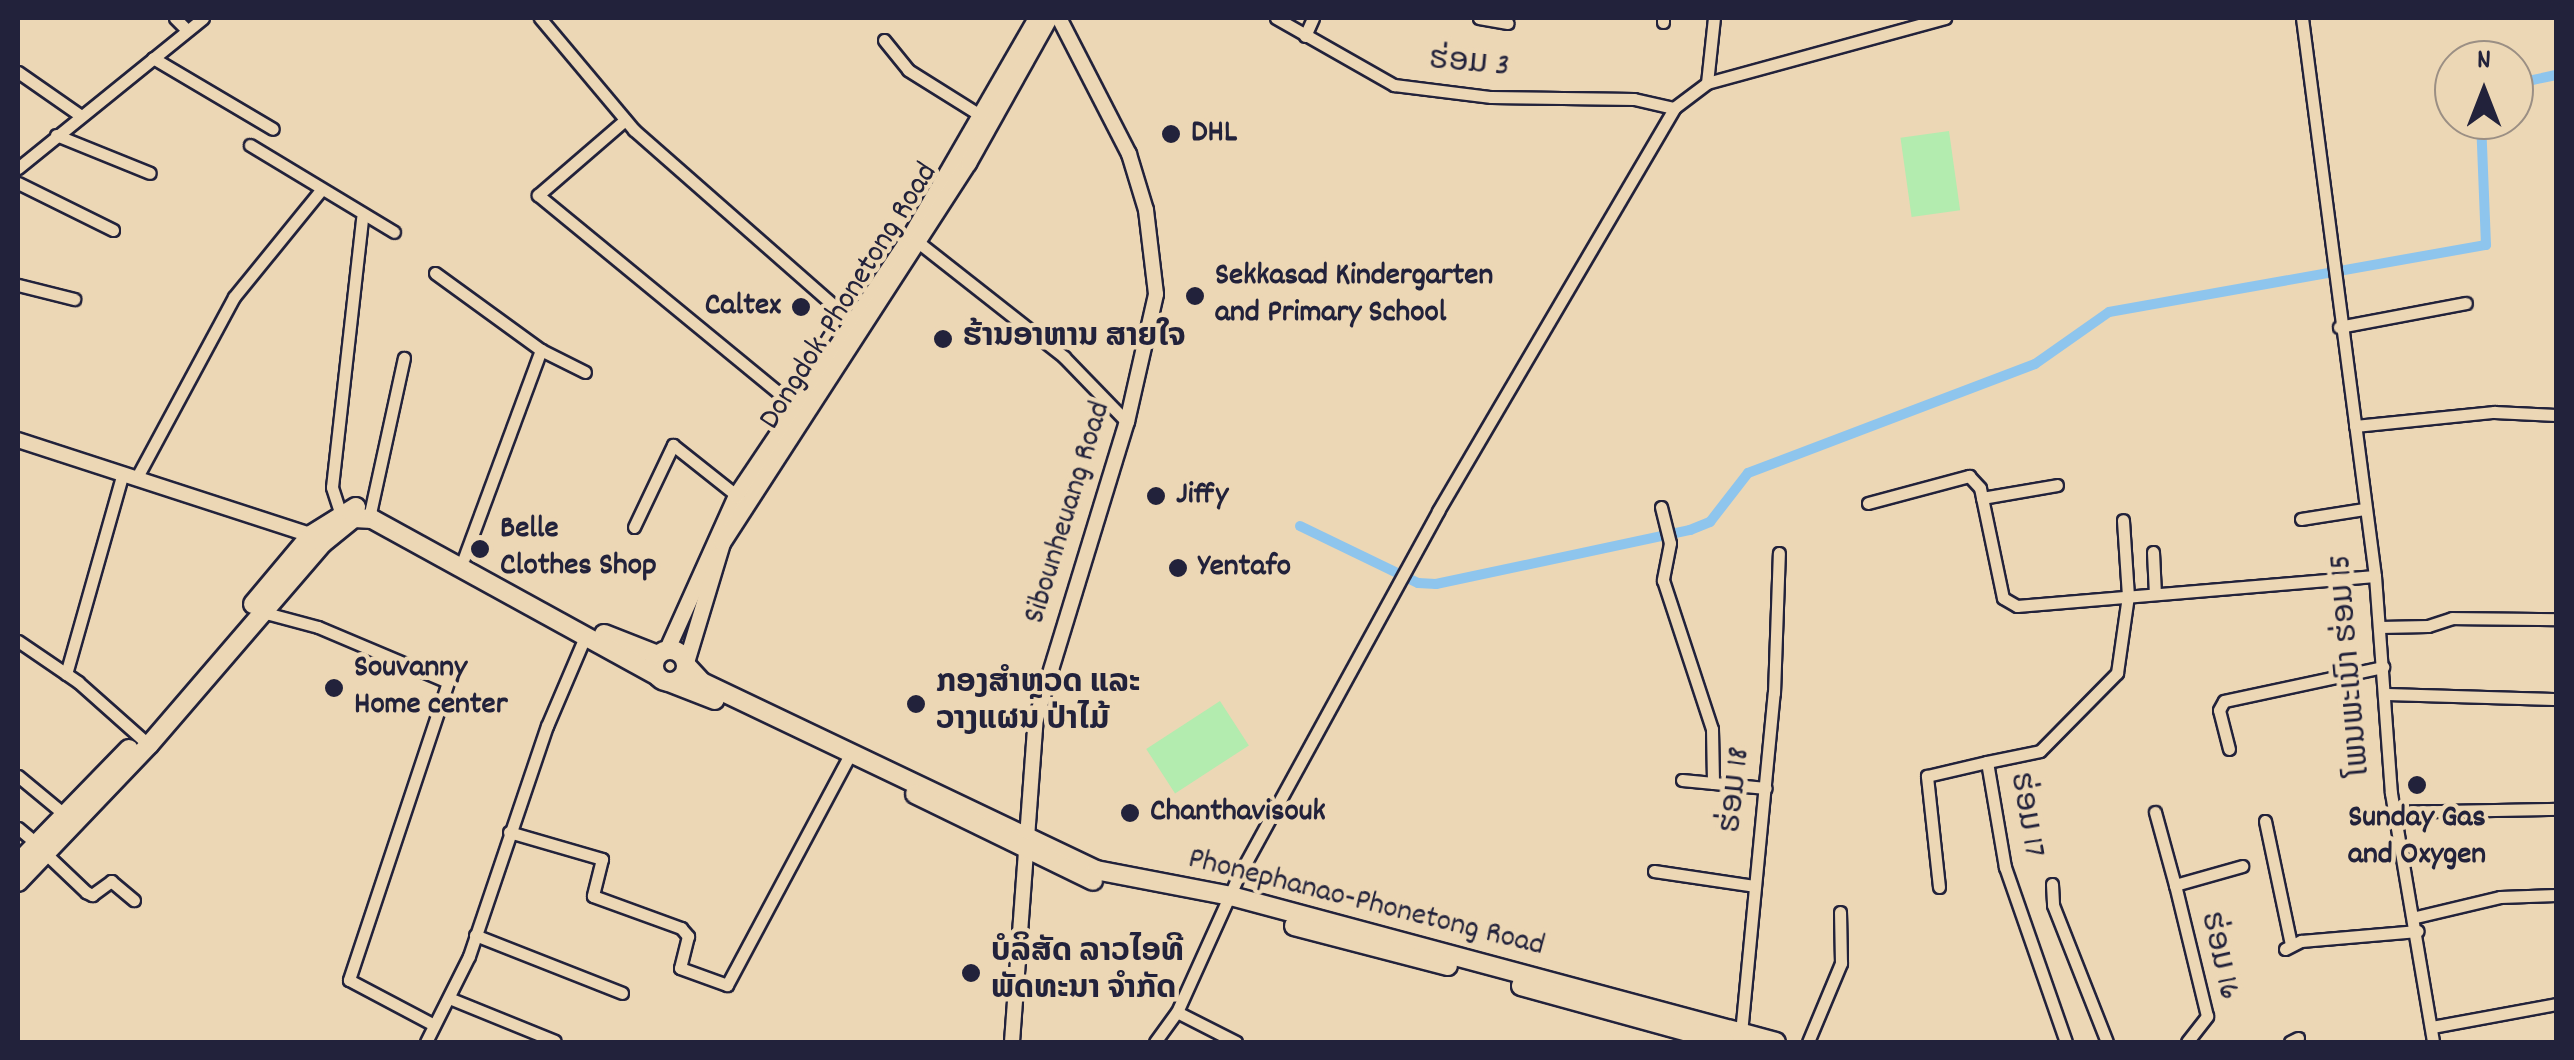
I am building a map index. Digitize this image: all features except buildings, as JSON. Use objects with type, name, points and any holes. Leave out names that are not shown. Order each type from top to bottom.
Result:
[{"type":"main road","name":"Dongdok-Phonetong Road","points":[[694,601],[722,543],[858,326],[1036,18]]},
{"type":"main road","name":"Dongdok-Phonetong Road","points":[[858,326],[918,242],[1049,18]]},
{"type":"main road","name":"Dongdok-Phonetong Road","points":[[694,601],[736,496],[803,412]]},
{"type":"main road","points":[[18,882],[64,814],[144,742],[340,512],[371,512]]},
{"type":"main road","points":[[18,863],[40,848],[144,742],[262,612],[318,538],[371,512]]},
{"type":"main road","name":"Phonephanao-Phonetong Road","points":[[371,512],[618,642],[662,653],[686,664],[696,678],[1023,842],[1090,880],[1230,902],[1733,1038],[1776,1042]]},
{"type":"main road","name":"Phonephanao-Phonetong Road","points":[[371,512],[662,679],[859,761]]},
{"type":"main road","points":[[694,601],[686,664],[680,679],[662,679],[662,653],[694,601]]},
{"type":"street","points":[[175,18],[188,30]]},
{"type":"street","points":[[18,168],[203,18]]},
{"type":"street","points":[[540,18],[626,120],[858,326]]},
{"type":"street","name":"Sibounheuang Road","points":[[1012,1042],[1023,842],[1036,719],[1127,422],[1156,294],[1149,228],[1130,154],[1060,18]]},
{"type":"street","name":"ຮ່ອມ 3","points":[[1276,18],[1394,86],[1491,97],[1612,97],[1674,108]]},
{"type":"street","points":[[1305,36],[1314,18]]},
{"type":"street","points":[[1480,18],[1508,22]]},
{"type":"street","points":[[1707,83],[1714,18]]},
{"type":"street","points":[[1155,1042],[1177,1012],[1230,902],[1399,588],[1674,108],[1707,83],[1945,18]]},
{"type":"street","name":"ໂພນພະເນົາ ຮ່ອມ 15","points":[[2302,18],[2332,281],[2380,627],[2394,812],[2416,917],[2433,1042]]},
{"type":"street","points":[[884,40],[908,70],[980,116]]},
{"type":"street","points":[[153,58],[273,129]]},
{"type":"street","points":[[18,72],[80,116]]},
{"type":"street","points":[[626,120],[538,195],[803,412]]},
{"type":"street","points":[[56,135],[150,173]]},
{"type":"street","points":[[250,145],[362,218],[394,232]]},
{"type":"street","points":[[18,182],[113,230]]},
{"type":"street","points":[[66,674],[130,475],[234,297],[320,191]]},
{"type":"street","points":[[340,512],[332,487],[362,218]]},
{"type":"street","points":[[918,242],[1064,357],[1127,422]]},
{"type":"street","points":[[435,273],[541,350],[585,372]]},
{"type":"street","points":[[18,286],[74,299]]},
{"type":"street","points":[[2339,327],[2466,303]]},
{"type":"street","points":[[464,558],[541,350]]},
{"type":"street","points":[[371,512],[404,358]]},
{"type":"street","points":[[2355,426],[2494,412],[2556,415]]},
{"type":"street","points":[[18,440],[318,538]]},
{"type":"street","points":[[634,527],[673,445],[736,496]]},
{"type":"street","points":[[1868,504],[1969,476],[1982,498],[2008,604],[2374,576]]},
{"type":"street","points":[[1982,498],[2057,485]]},
{"type":"street","points":[[1661,507],[1670,543],[1663,580],[1712,729],[1714,783]]},
{"type":"street","points":[[2302,519],[2364,509]]},
{"type":"street","points":[[1987,762],[2040,751],[2101,694],[2123,659],[2128,596],[2123,520]]},
{"type":"street","points":[[2153,552],[2155,594]]},
{"type":"street","name":"ຮ່ອມ 18","points":[[1733,1038],[1766,788],[1779,553]]},
{"type":"street","points":[[262,612],[318,627],[448,682],[349,980],[434,1025]]},
{"type":"street","points":[[2380,627],[2428,626],[2452,618],[2556,619]]},
{"type":"street","points":[[426,1042],[450,998],[475,935],[585,637]]},
{"type":"street","points":[[18,641],[66,674],[144,742]]},
{"type":"street","points":[[2229,749],[2220,710],[2224,700],[2383,667]]},
{"type":"street","points":[[2384,694],[2556,700]]},
{"type":"street","points":[[510,832],[602,859],[594,896],[681,928],[688,936],[680,968],[727,985],[859,761]]},
{"type":"street","name":"ຮ່ອມ 17","points":[[1939,887],[1927,776],[1987,762],[2005,868],[2066,1042]]},
{"type":"street","points":[[18,776],[64,814]]},
{"type":"street","points":[[1682,780],[1766,788]]},
{"type":"street","points":[[2394,812],[2556,808]]},
{"type":"street","points":[[2155,812],[2175,885]]},
{"type":"street","points":[[2265,821],[2288,946],[2418,931]]},
{"type":"street","points":[[18,828],[86,892],[92,895],[112,881],[134,900]]},
{"type":"street","name":"ຮ່ອມ 16","points":[[2187,1042],[2207,1016],[2175,885],[2242,866]]},
{"type":"street","points":[[1654,871],[1754,886]]},
{"type":"street","points":[[2052,884],[2054,905],[2107,1042]]},
{"type":"street","points":[[2416,917],[2500,898],[2556,895]]},
{"type":"street","points":[[1808,1042],[1841,964],[1840,912]]},
{"type":"street","points":[[475,935],[622,993]]},
{"type":"street","points":[[450,998],[555,1041]]},
{"type":"street","points":[[2432,1028],[2556,1004]]},
{"type":"street","points":[[1177,1012],[1236,1042]]},
{"type":"green space","points":[[1949,131],[1960,210],[1912,217],[1900,138]]},
{"type":"green space","points":[[1220,701],[1249,745],[1175,793],[1146,749]]},
{"type":"waterway","points":[[2534,80],[2556,75]]},
{"type":"waterway","points":[[1300,526],[1418,583],[1436,584],[1690,530],[1710,522],[1748,473],[2035,364],[2109,312],[2486,245],[2482,140]]},
{"type":"place","name":"DHL","points":[[1171,134]]},
{"type":"place","name":"Sekkasad Kindergarten and Primary School","points":[[1195,296]]},
{"type":"place","name":"Caltex","points":[[801,307]]},
{"type":"place","name":"ຮ້ານອາຫານ ສາຍໃຈ","points":[[943,339]]},
{"type":"place","name":"Jiffy","points":[[1156,496]]},
{"type":"place","name":"Belle Clothes Shop","points":[[480,549]]},
{"type":"place","name":"Yentafo","points":[[1178,568]]},
{"type":"place","name":"Souvanny Home center","points":[[334,688]]},
{"type":"place","name":"ກອງສໍາຫຼວດ ແລະ ວາງແຜນ ປ່າໄມ້","points":[[916,704]]},
{"type":"place","name":"Sunday Gas and Oxygen","points":[[2417,785]]},
{"type":"place","name":"Chanthavisouk","points":[[1130,813]]},
{"type":"place","name":"ບໍລິສັດ ລາວໄອທີ ພັດທະນາ ຈຳກັດ","points":[[971,973]]}]
